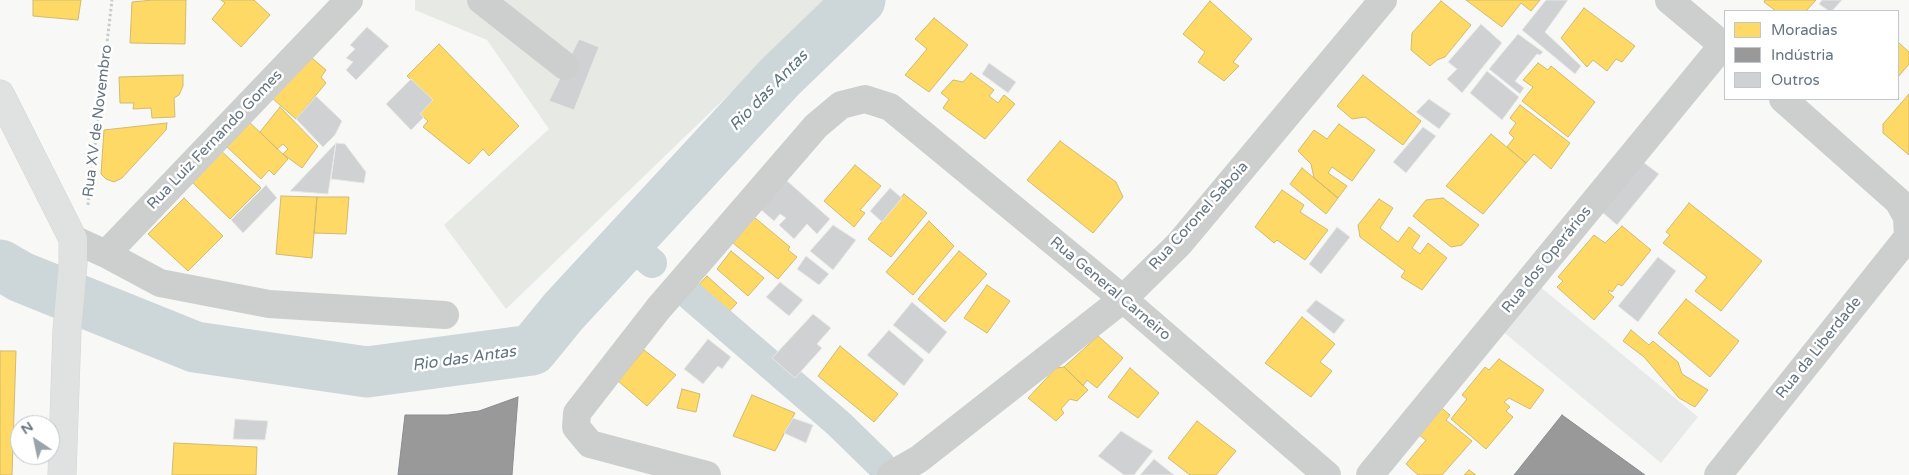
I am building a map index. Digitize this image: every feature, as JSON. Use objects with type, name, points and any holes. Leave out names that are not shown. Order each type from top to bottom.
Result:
[{"type":"main road","points":[[0,94],[84,250],[67,330],[62,475]]},
{"type":"street","name":"Rua Luiz Fernando Gomes","points":[[84,250],[349,0]]},
{"type":"street","points":[[481,0],[565,66]]},
{"type":"street","name":"Rua Coronel Saboia","points":[[891,475],[919,459],[1123,299],[1179,244],[1383,0]]},
{"type":"street","points":[[1669,0],[1724,46]]},
{"type":"street","name":"Rua dos Operários","points":[[1370,475],[1724,46]]},
{"type":"street","name":"Rua General Carneiro","points":[[707,475],[590,444],[576,427],[577,413],[658,309],[816,126],[842,105],[865,99],[890,107],[1123,299],[1328,475]]},
{"type":"street","name":"Rua da Liberdade","points":[[1718,475],[1908,237],[1908,217],[1898,201],[1785,100]]},
{"type":"street","points":[[84,250],[160,283],[269,304],[445,315]]},
{"type":"path","name":"Rua XV de Novembro","points":[[84,250],[112,0]]},
{"type":"shaded area","points":[[415,0],[827,0],[506,309],[444,225],[549,129],[487,40],[415,10]]},
{"type":"shaded area","points":[[1532,280],[1698,417],[1661,463],[1495,325]]},
{"type":"building: Moradias","points":[[33,0],[81,0],[78,20],[33,16]]},
{"type":"building: Moradias","points":[[186,0],[185,44],[130,43],[132,2]]},
{"type":"building: Moradias","points":[[221,0],[254,0],[270,15],[241,47],[212,19],[225,3]]},
{"type":"building: Moradias","points":[[1466,0],[1540,0],[1531,11],[1521,3],[1502,27]]},
{"type":"building: Moradias","points":[[1765,0],[1816,0],[1807,10],[1775,10],[1764,2]]},
{"type":"building: Moradias","points":[[1210,1],[1252,39],[1233,62],[1239,66],[1224,81],[1198,62],[1205,52],[1183,34]]},
{"type":"building: Moradias","points":[[1441,1],[1471,25],[1445,57],[1437,60],[1430,66],[1411,50],[1412,33]]},
{"type":"building: Moradias","points":[[1584,8],[1635,46],[1622,62],[1616,59],[1607,71],[1593,60],[1587,67],[1561,38]]},
{"type":"building: Moradias","points":[[934,18],[968,45],[929,92],[905,75],[927,49],[915,39]]},
{"type":"building: Moradias","points":[[1899,43],[1909,52],[1909,64],[1899,76]]},
{"type":"building: Moradias","points":[[439,44],[519,126],[489,156],[483,149],[469,164],[423,127],[428,121],[420,114],[433,100],[407,76]]},
{"type":"building: Moradias","points":[[312,58],[326,70],[321,77],[326,83],[296,119],[264,91]]},
{"type":"building: Moradias","points":[[1538,63],[1548,70],[1551,66],[1595,102],[1568,137],[1522,101],[1533,87],[1523,80]]},
{"type":"building: Moradias","points":[[971,73],[994,90],[989,96],[998,103],[1004,95],[1015,104],[985,139],[943,108],[949,99],[941,93],[953,80],[963,82]]},
{"type":"building: Moradias","points":[[183,75],[183,86],[179,95],[174,98],[175,117],[152,118],[151,108],[133,109],[134,103],[120,103],[119,77]]},
{"type":"building: Moradias","points":[[1363,75],[1421,121],[1403,145],[1365,117],[1352,119],[1337,106]]},
{"type":"building: Moradias","points":[[1909,94],[1909,155],[1883,133],[1883,124]]},
{"type":"building: Moradias","points":[[1520,105],[1570,143],[1551,169],[1534,154],[1526,163],[1507,147],[1514,138],[1509,133],[1516,123],[1510,118]]},
{"type":"building: Moradias","points":[[280,107],[318,146],[302,168],[283,154],[288,149],[283,144],[277,149],[260,132]]},
{"type":"building: Moradias","points":[[245,118],[288,159],[274,175],[269,170],[261,179],[223,143]]},
{"type":"building: Moradias","points":[[167,123],[166,130],[122,178],[114,182],[106,179],[101,174],[104,130]]},
{"type":"building: Moradias","points":[[1339,124],[1375,150],[1352,181],[1332,167],[1328,173],[1347,186],[1338,198],[1314,178],[1311,164],[1298,151],[1314,130],[1327,139]]},
{"type":"building: Moradias","points":[[1491,134],[1526,163],[1483,214],[1446,186]]},
{"type":"building: Moradias","points":[[1060,141],[1116,182],[1123,197],[1093,233],[1027,180]]},
{"type":"building: Moradias","points":[[219,149],[261,188],[230,219],[189,179]]},
{"type":"building: Moradias","points":[[855,165],[881,186],[860,210],[865,213],[854,227],[824,201]]},
{"type":"building: Moradias","points":[[1302,168],[1338,198],[1326,214],[1290,184]]},
{"type":"building: Moradias","points":[[1282,190],[1304,205],[1300,212],[1328,230],[1305,260],[1277,240],[1274,243],[1255,227]]},
{"type":"building: Moradias","points":[[904,194],[927,213],[891,257],[868,239]]},
{"type":"building: Moradias","points":[[281,196],[317,197],[312,258],[276,254]]},
{"type":"building: Moradias","points":[[317,197],[349,197],[346,234],[314,233]]},
{"type":"building: Moradias","points":[[184,198],[223,236],[188,271],[148,234]]},
{"type":"building: Moradias","points":[[1443,198],[1479,225],[1462,245],[1451,247],[1413,216],[1426,200]]},
{"type":"building: Moradias","points":[[1379,199],[1393,208],[1380,228],[1398,242],[1409,227],[1420,236],[1412,248],[1420,254],[1428,243],[1447,258],[1422,290],[1401,277],[1405,271],[1360,237],[1358,225]]},
{"type":"building: Moradias","points":[[1689,203],[1762,261],[1721,311],[1695,291],[1707,277],[1663,243],[1670,235],[1666,232]]},
{"type":"building: Moradias","points":[[754,217],[790,247],[788,250],[797,257],[778,279],[733,243]]},
{"type":"building: Moradias","points":[[929,221],[954,246],[913,295],[886,272]]},
{"type":"building: Moradias","points":[[1622,226],[1651,250],[1622,286],[1618,284],[1612,292],[1609,290],[1608,292],[1614,297],[1594,320],[1557,287],[1563,281],[1558,277],[1594,235],[1605,243]]},
{"type":"building: Moradias","points":[[731,251],[764,278],[748,296],[717,269]]},
{"type":"building: Moradias","points":[[959,251],[987,274],[945,322],[918,299]]},
{"type":"building: Moradias","points":[[707,276],[737,303],[721,320],[691,293]]},
{"type":"building: Moradias","points":[[987,285],[1010,301],[987,333],[964,318]]},
{"type":"building: Moradias","points":[[1686,299],[1739,341],[1710,377],[1658,333]]},
{"type":"building: Moradias","points":[[1302,317],[1335,344],[1320,362],[1332,371],[1311,397],[1265,363]]},
{"type":"building: Moradias","points":[[1631,330],[1649,345],[1653,341],[1678,362],[1682,374],[1708,390],[1695,407],[1679,398],[1644,357],[1623,341]]},
{"type":"building: Moradias","points":[[1098,336],[1123,358],[1097,388],[1087,380],[1083,386],[1064,367]]},
{"type":"building: Moradias","points":[[840,346],[898,394],[874,422],[818,376]]},
{"type":"building: Moradias","points":[[644,350],[676,375],[647,406],[618,381]]},
{"type":"building: Moradias","points":[[0,351],[16,351],[14,415],[10,415],[10,465],[12,465],[12,475],[0,475]]},
{"type":"building: Moradias","points":[[1499,359],[1544,390],[1530,409],[1509,398],[1504,402],[1510,407],[1506,411],[1513,417],[1486,449],[1451,419],[1467,399],[1462,395],[1485,367],[1489,370]]},
{"type":"building: Moradias","points":[[1064,367],[1088,390],[1077,401],[1070,399],[1061,409],[1064,413],[1056,421],[1028,398],[1056,368]]},
{"type":"building: Moradias","points":[[1130,368],[1159,393],[1138,418],[1108,397]]},
{"type":"building: Moradias","points":[[682,389],[700,394],[696,412],[677,408]]},
{"type":"building: Moradias","points":[[752,395],[795,413],[775,451],[733,436]]},
{"type":"building: Moradias","points":[[1437,404],[1450,415],[1446,420],[1472,441],[1442,475],[1418,475],[1406,464],[1426,440],[1415,432]]},
{"type":"building: Moradias","points":[[1197,421],[1236,451],[1216,475],[1190,475],[1168,458]]},
{"type":"building: Moradias","points":[[174,443],[257,447],[256,475],[172,475]]},
{"type":"building: Moradias","points":[[1469,470],[1476,475],[1464,475]]},
{"type":"building: Indústria","points":[[518,397],[512,475],[398,475],[405,415],[448,415],[479,411]]},
{"type":"building: Indústria","points":[[1562,415],[1645,475],[1514,475]]},
{"type":"building: Outros","points":[[1546,0],[1568,0],[1545,32],[1581,66],[1575,74],[1522,30]]},
{"type":"building: Outros","points":[[1822,0],[1842,0],[1833,10],[1828,10],[1819,4]]},
{"type":"building: Outros","points":[[1481,24],[1502,43],[1462,93],[1447,79],[1457,69],[1448,62]]},
{"type":"building: Outros","points":[[367,27],[389,46],[356,80],[346,70],[353,62],[346,58],[355,49],[350,45]]},
{"type":"building: Outros","points":[[1518,34],[1543,52],[1540,55],[1537,54],[1515,81],[1524,88],[1520,94],[1489,69]]},
{"type":"building: Outros","points":[[579,39],[599,47],[574,110],[549,101]]},
{"type":"building: Outros","points":[[989,63],[1016,82],[1008,93],[982,74]]},
{"type":"building: Outros","points":[[1487,71],[1519,97],[1502,120],[1470,93]]},
{"type":"building: Outros","points":[[411,79],[433,100],[420,114],[424,117],[411,130],[386,104]]},
{"type":"building: Outros","points":[[316,96],[342,121],[335,135],[323,147],[296,119]]},
{"type":"building: Outros","points":[[1429,99],[1451,114],[1439,129],[1416,112]]},
{"type":"building: Outros","points":[[1423,127],[1436,136],[1406,173],[1393,162]]},
{"type":"building: Outros","points":[[336,143],[345,144],[366,172],[364,183],[331,179]]},
{"type":"building: Outros","points":[[336,143],[328,194],[290,191]]},
{"type":"building: Outros","points":[[1643,162],[1659,174],[1617,225],[1602,212]]},
{"type":"building: Outros","points":[[785,179],[830,219],[817,234],[807,224],[794,239],[779,225],[786,218],[780,214],[774,221],[759,208]]},
{"type":"building: Outros","points":[[266,185],[277,198],[243,233],[231,220]]},
{"type":"building: Outros","points":[[890,188],[902,198],[882,222],[870,211]]},
{"type":"building: Outros","points":[[833,225],[856,240],[833,270],[810,251]]},
{"type":"building: Outros","points":[[1337,227],[1350,237],[1321,274],[1309,264]]},
{"type":"building: Outros","points":[[806,256],[829,274],[819,285],[797,269]]},
{"type":"building: Outros","points":[[1658,257],[1676,271],[1638,322],[1618,306]]},
{"type":"building: Outros","points":[[780,282],[803,300],[789,316],[766,297]]},
{"type":"building: Outros","points":[[1316,300],[1345,320],[1334,334],[1306,311]]},
{"type":"building: Outros","points":[[912,302],[947,332],[929,354],[893,325]]},
{"type":"building: Outros","points":[[813,314],[831,328],[817,344],[822,348],[795,378],[772,358]]},
{"type":"building: Outros","points":[[889,330],[924,360],[904,386],[867,355]]},
{"type":"building: Outros","points":[[708,339],[731,357],[722,369],[718,366],[703,384],[684,369]]},
{"type":"building: Outros","points":[[793,418],[813,425],[806,443],[784,433]]},
{"type":"building: Outros","points":[[235,419],[268,421],[265,440],[233,439]]},
{"type":"building: Outros","points":[[1121,431],[1153,451],[1134,475],[1124,475],[1098,456]]},
{"type":"building: Outros","points":[[1154,459],[1174,475],[1140,475]]},
{"type":"waterway","name":"Rio das Antas","points":[[0,265],[21,277],[195,347],[367,372],[532,350],[563,312],[780,77],[860,0]]},
{"type":"waterway","points":[[628,243],[652,263]]},
{"type":"waterway","points":[[685,291],[839,424],[880,464]]}]
